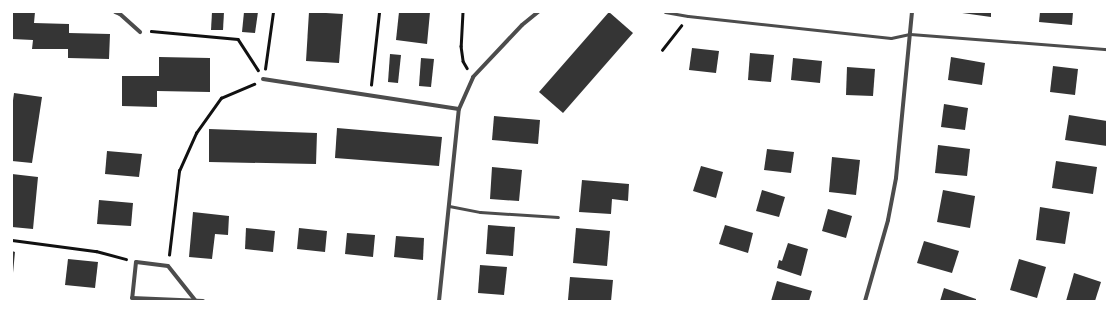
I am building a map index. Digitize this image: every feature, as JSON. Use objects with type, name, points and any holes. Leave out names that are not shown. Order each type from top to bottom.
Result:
[{"type":"street","points":[[115,12],[120,14],[140,32]]},
{"type":"street","points":[[439,301],[459,109],[473,77],[522,25],[538,12]]},
{"type":"street","points":[[865,301],[888,220],[896,178],[912,12]]},
{"type":"street","points":[[264,79],[459,109]]},
{"type":"street","points":[[195,300],[168,266],[136,262],[132,298],[203,301]]},
{"type":"lane","points":[[665,12],[688,16],[891,38],[910,34],[1107,49]]},
{"type":"lane","points":[[449,206],[480,212],[558,217]]},
{"type":"path","points":[[264,79],[273,12]]},
{"type":"path","points":[[370,95],[379,12]]},
{"type":"path","points":[[463,12],[461,46],[463,61],[473,77]]},
{"type":"path","points":[[662,50],[688,16]]},
{"type":"path","points":[[154,31],[238,39],[264,79]]},
{"type":"path","points":[[168,266],[179,171],[196,133],[221,98],[264,79]]},
{"type":"path","points":[[12,240],[96,251],[136,262]]},
{"type":"building","points":[[12,12],[35,12],[34,23],[69,24],[69,33],[110,34],[109,59],[68,58],[68,49],[32,49],[33,40],[12,39]]},
{"type":"building","points":[[212,12],[224,12],[223,30],[211,30]]},
{"type":"building","points":[[244,12],[258,12],[255,33],[242,32]]},
{"type":"building","points":[[309,12],[343,14],[339,63],[306,61]]},
{"type":"building","points":[[399,12],[430,12],[427,44],[396,40]]},
{"type":"building","points":[[609,12],[633,33],[563,113],[539,92]]},
{"type":"building","points":[[955,12],[991,12],[991,17]]},
{"type":"building","points":[[1040,12],[1073,12],[1072,25],[1039,22]]},
{"type":"building","points":[[692,48],[719,51],[716,73],[689,70]]},
{"type":"building","points":[[750,53],[774,55],[771,82],[748,80]]},
{"type":"building","points":[[390,54],[401,55],[398,83],[388,82]]},
{"type":"building","points":[[159,57],[210,58],[210,92],[157,91],[157,107],[122,106],[122,76],[159,76]]},
{"type":"building","points":[[951,57],[985,63],[982,85],[948,80]]},
{"type":"building","points":[[421,58],[434,59],[431,87],[419,86]]},
{"type":"building","points":[[793,58],[822,61],[820,83],[791,80]]},
{"type":"building","points":[[1053,66],[1078,69],[1075,95],[1050,92]]},
{"type":"building","points":[[847,67],[875,69],[873,96],[846,95]]},
{"type":"building","points":[[14,93],[42,97],[32,163],[12,161],[12,108]]},
{"type":"building","points":[[944,104],[968,108],[965,130],[941,127]]},
{"type":"building","points":[[1069,115],[1107,121],[1107,146],[1065,140]]},
{"type":"building","points":[[494,116],[540,120],[538,144],[492,140]]},
{"type":"building","points":[[337,128],[442,137],[439,166],[335,158]]},
{"type":"building","points":[[209,129],[317,133],[316,164],[209,162]]},
{"type":"building","points":[[938,145],[970,149],[967,176],[935,173]]},
{"type":"building","points":[[767,149],[794,152],[791,173],[764,170]]},
{"type":"building","points":[[107,151],[142,154],[139,177],[105,174]]},
{"type":"building","points":[[832,157],[860,160],[856,195],[829,192]]},
{"type":"building","points":[[1056,161],[1097,167],[1093,194],[1052,188]]},
{"type":"building","points":[[701,166],[723,172],[716,198],[693,191]]},
{"type":"building","points":[[492,167],[522,170],[519,201],[490,199]]},
{"type":"building","points":[[12,174],[38,177],[33,229],[12,227]]},
{"type":"building","points":[[582,180],[629,184],[628,201],[612,199],[611,214],[579,212]]},
{"type":"building","points":[[762,190],[785,197],[779,217],[756,211]]},
{"type":"building","points":[[943,190],[975,196],[970,228],[937,222]]},
{"type":"building","points":[[99,200],[133,203],[131,226],[97,224]]},
{"type":"building","points":[[1040,207],[1070,212],[1065,244],[1036,240]]},
{"type":"building","points":[[828,209],[852,216],[846,238],[822,231]]},
{"type":"building","points":[[193,212],[229,216],[228,235],[215,234],[212,259],[189,257]]},
{"type":"building","points":[[488,225],[515,227],[513,256],[486,254]]},
{"type":"building","points":[[725,225],[753,233],[748,253],[719,244]]},
{"type":"building","points":[[246,228],[275,231],[273,252],[245,249]]},
{"type":"building","points":[[299,228],[327,231],[325,252],[297,249]]},
{"type":"building","points":[[576,228],[610,231],[607,266],[573,263]]},
{"type":"building","points":[[347,233],[375,235],[373,257],[345,254]]},
{"type":"building","points":[[396,236],[424,238],[423,260],[394,257]]},
{"type":"building","points":[[924,241],[959,251],[952,273],[917,263]]},
{"type":"building","points":[[788,243],[808,249],[801,276],[777,268],[779,260],[782,261]]},
{"type":"building","points":[[12,251],[15,252],[13,273],[12,273]]},
{"type":"building","points":[[68,259],[98,262],[95,288],[65,285]]},
{"type":"building","points":[[1019,259],[1046,267],[1037,298],[1010,290]]},
{"type":"building","points":[[480,265],[507,267],[504,295],[478,293]]},
{"type":"building","points":[[1074,273],[1101,282],[1095,301],[1066,301]]},
{"type":"building","points":[[570,277],[613,280],[611,301],[568,300]]},
{"type":"building","points":[[777,281],[812,291],[809,301],[771,301]]},
{"type":"building","points":[[944,288],[976,299],[976,301],[940,301]]}]
